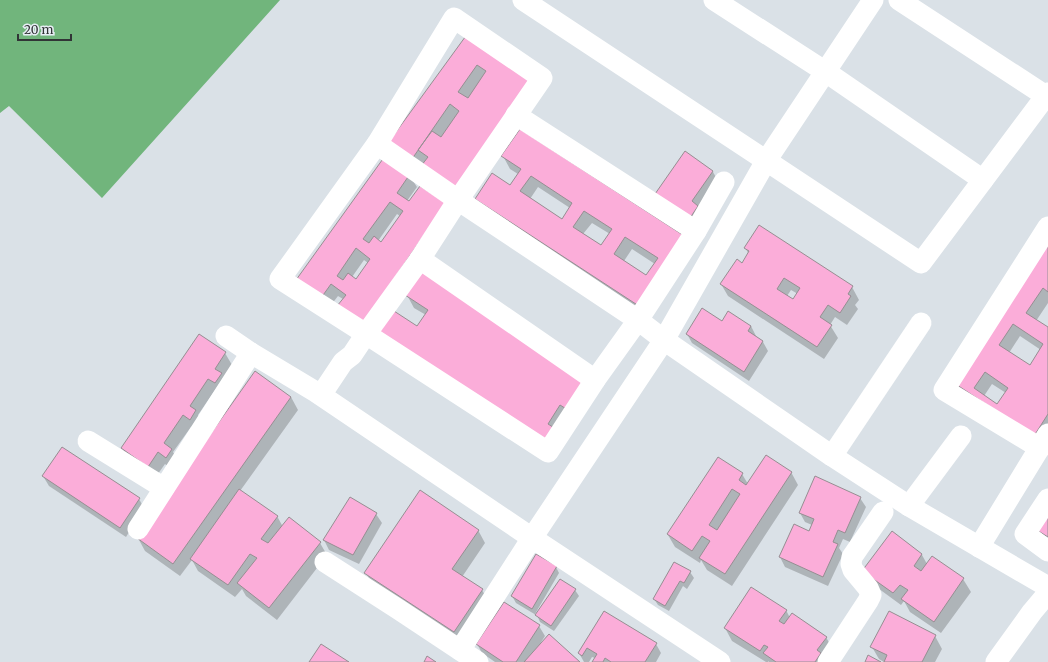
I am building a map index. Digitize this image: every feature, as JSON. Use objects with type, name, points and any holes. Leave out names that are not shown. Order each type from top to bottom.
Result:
[{"type":"street","points":[[523,0],[921,263],[1047,94],[899,0]]},
{"type":"street","points":[[714,0],[826,72],[983,180]]},
{"type":"street","points":[[460,650],[532,538],[664,340],[766,161],[873,0]]},
{"type":"street","points":[[326,399],[352,365],[352,355],[366,334],[420,259],[458,200],[542,78],[454,18],[377,144],[280,279],[366,334],[548,452],[595,380],[638,320],[696,231],[724,182]]},
{"type":"street","points":[[516,115],[696,231]]},
{"type":"street","points":[[377,144],[638,320],[664,340],[832,456],[909,506],[1048,587]]},
{"type":"street","points":[[979,547],[1044,441],[944,390],[1048,227]]},
{"type":"street","points":[[420,259],[595,380]]},
{"type":"street","points":[[832,456],[921,323]]},
{"type":"street","points":[[226,336],[326,399],[532,538],[720,662]]},
{"type":"street","points":[[138,529],[251,353]]},
{"type":"street","points":[[909,506],[961,436]]},
{"type":"street","points":[[88,441],[164,488]]},
{"type":"street","points":[[1048,499],[1025,534],[1048,551]]},
{"type":"street","points":[[828,662],[871,595],[868,588],[853,570],[851,564],[852,558],[883,512]]},
{"type":"street","points":[[324,562],[478,662]]},
{"type":"street","points":[[996,662],[1032,612],[1048,593]]},
{"type":"green space","points":[[0,0],[280,0],[102,198],[9,106],[0,113]]},
{"type":"building","points":[[468,33],[533,79],[455,189],[421,166],[428,157],[418,150],[412,159],[388,143]],"holes":[[[477,65],[486,71],[468,98],[458,92]],[[450,104],[459,111],[441,137],[432,131],[422,145]]]},
{"type":"building","points":[[520,129],[686,237],[642,308],[475,199],[492,173],[510,185],[521,169],[501,156]],"holes":[[[531,176],[572,203],[562,219],[520,191]],[[584,211],[612,229],[601,245],[573,227]],[[625,237],[658,258],[646,275],[614,254]]]},
{"type":"building","points":[[685,151],[713,171],[692,201],[698,206],[690,218],[655,194]]},
{"type":"building","points":[[385,156],[410,174],[397,193],[409,201],[420,186],[446,203],[363,324],[337,306],[346,295],[331,284],[321,298],[296,280]],"holes":[[[390,202],[403,211],[381,242],[374,236],[369,243],[363,239]],[[356,248],[370,259],[356,279],[348,273],[343,280],[337,276]]]},
{"type":"building","points":[[759,225],[853,286],[848,294],[851,296],[840,313],[828,305],[820,317],[832,325],[817,347],[720,284],[737,259],[742,263],[749,251],[744,248]],"holes":[[[784,278],[800,288],[793,299],[777,289]]]},
{"type":"building","points":[[1048,236],[1048,292],[1043,288],[1026,313],[1048,327],[1048,414],[1034,436],[951,381]],"holes":[[[1013,324],[1043,344],[1030,365],[999,345]],[[985,372],[1008,388],[997,404],[974,388]]]},
{"type":"building","points":[[422,270],[589,379],[568,410],[560,405],[548,424],[556,429],[546,444],[378,334],[394,311],[417,326],[428,310],[405,295]]},
{"type":"building","points":[[702,308],[722,321],[728,311],[751,326],[748,331],[763,341],[744,372],[686,334]]},
{"type":"building","points":[[199,334],[226,352],[215,369],[222,373],[215,383],[208,379],[190,406],[196,410],[190,420],[183,415],[164,443],[172,449],[166,458],[158,452],[148,467],[121,448]]},
{"type":"building","points":[[255,371],[291,397],[173,564],[137,538]]},
{"type":"building","points":[[62,447],[140,498],[120,528],[42,476]]},
{"type":"building","points":[[766,455],[792,472],[725,574],[699,558],[710,541],[702,536],[692,551],[667,534],[718,457],[743,473],[739,480],[746,485]],"holes":[[[732,489],[740,494],[717,530],[709,525]]]},
{"type":"building","points":[[815,476],[861,497],[845,533],[838,530],[833,542],[838,544],[823,577],[779,557],[794,524],[809,531],[814,519],[799,513]]},
{"type":"building","points":[[239,489],[278,516],[261,539],[268,543],[289,517],[321,542],[269,608],[237,583],[257,558],[250,554],[228,585],[190,559]]},
{"type":"building","points":[[420,490],[479,530],[452,569],[483,589],[454,632],[364,573]]},
{"type":"building","points":[[350,497],[377,513],[353,555],[323,540]]},
{"type":"building","points":[[1048,503],[1048,537],[1032,527]]},
{"type":"building","points":[[892,531],[922,554],[914,566],[921,571],[932,556],[964,578],[934,622],[901,599],[908,590],[900,585],[893,593],[862,571]]},
{"type":"building","points":[[536,554],[557,566],[532,609],[511,596]]},
{"type":"building","points":[[674,562],[691,571],[684,583],[680,581],[665,606],[653,599]]},
{"type":"building","points":[[560,579],[576,589],[551,626],[535,615]]},
{"type":"building","points":[[751,587],[787,610],[779,621],[784,624],[792,613],[827,637],[817,650],[821,653],[815,662],[776,662],[763,653],[768,647],[764,645],[760,651],[724,628]]},
{"type":"building","points":[[504,602],[540,625],[516,662],[503,662],[476,644]]},
{"type":"building","points":[[604,611],[657,643],[645,662],[611,662],[605,658],[603,662],[592,662],[597,654],[587,648],[582,656],[578,653]]},
{"type":"building","points":[[889,611],[936,635],[922,662],[884,662],[887,655],[870,647]]},
{"type":"building","points":[[549,634],[580,662],[524,662]]},
{"type":"building","points":[[321,644],[349,662],[309,662]]},
{"type":"building","points":[[868,655],[881,662],[865,662]]},
{"type":"building","points":[[427,656],[436,662],[424,662]]}]
